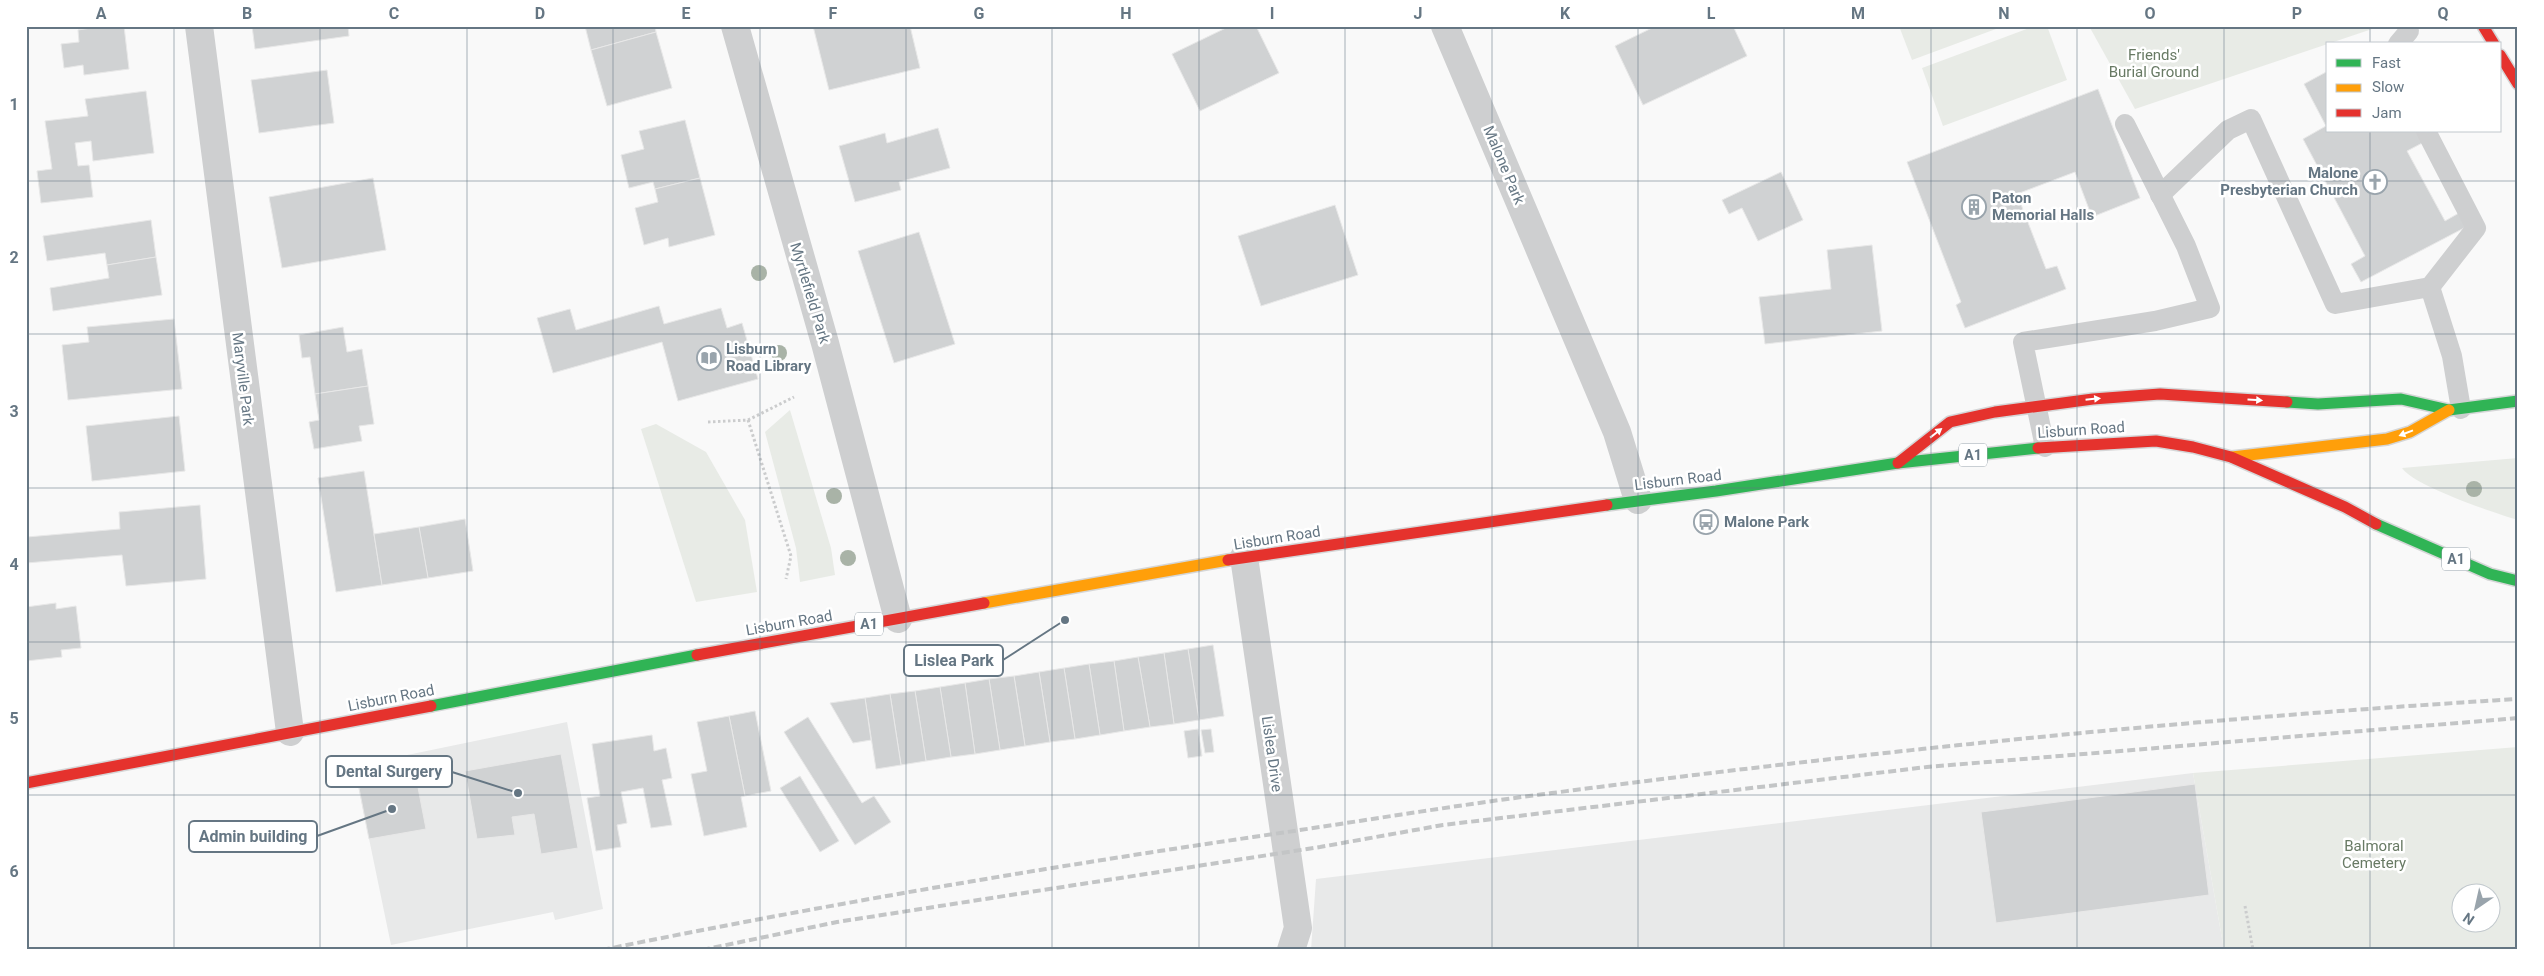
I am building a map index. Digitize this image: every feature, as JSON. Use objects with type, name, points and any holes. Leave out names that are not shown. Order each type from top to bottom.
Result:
[{"type":"main road","points":[[2483,26],[2493,42]]},
{"type":"main road","points":[[2502,58],[2518,84]]},
{"type":"main road","name":"A1","points":[[1898,463],[1950,422],[1995,412],[2093,399],[2160,394],[2318,404],[2402,399],[2455,410]]},
{"type":"main road","name":"A1","points":[[2230,457],[2387,439],[2410,432],[2455,410],[2518,401]]},
{"type":"main road","name":"Lisburn Road","points":[[26,783],[794,636],[1244,557],[1638,500],[1716,491],[1898,463],[2045,447],[2156,441],[2192,447],[2230,457],[2345,507],[2384,528],[2490,574],[2518,581]]},
{"type":"street","name":"Maryville Park","points":[[199,26],[290,732]]},
{"type":"street","name":"Myrtlefield Park","points":[[735,26],[825,344],[898,619]]},
{"type":"street","name":"Malone Park","points":[[1445,26],[1617,432],[1638,500]]},
{"type":"street","name":"Lislea Drive","points":[[1244,557],[1298,928],[1291,950]]},
{"type":"lane","points":[[2160,195],[2228,130],[2251,119],[2335,304],[2430,287],[2476,228],[2427,132]]},
{"type":"lane","points":[[2045,447],[2022,342],[2155,321],[2210,308],[2186,246],[2124,124]]},
{"type":"lane","points":[[2430,287],[2452,356],[2455,410]]},
{"type":"path","points":[[708,422],[748,420],[794,397]]},
{"type":"path","points":[[748,420],[792,556],[786,579]]},
{"type":"path","points":[[2245,906],[2253,950]]},
{"type":"shaded area","points":[[567,722],[603,909],[555,920],[553,912],[391,945],[354,766]]},
{"type":"shaded area","points":[[2193,773],[2224,950],[1311,950],[1316,879]]},
{"type":"green space","points":[[1899,26],[2004,26],[1912,60]]},
{"type":"green space","points":[[2035,26],[2047,26],[2067,80],[1943,126],[1922,68]]},
{"type":"green space","name":"Friends' Burial Ground","points":[[2089,26],[2381,26],[2334,42],[2326,42],[2326,45],[2135,109]]},
{"type":"green space","points":[[790,410],[831,548],[835,575],[800,582],[796,548],[765,432]]},
{"type":"green space","points":[[656,424],[706,452],[745,520],[757,592],[696,602],[641,429]]},
{"type":"green space","points":[[2518,458],[2518,520],[2438,491],[2409,475],[2402,468]]},
{"type":"green space","name":"Balmoral Cemetery","points":[[2518,747],[2518,950],[2224,950],[2193,773]]},
{"type":"building","points":[[105,26],[124,26],[129,69],[84,75],[83,65],[64,68],[61,44],[79,42],[78,30]]},
{"type":"building","points":[[252,26],[348,26],[349,36],[255,49]]},
{"type":"building","points":[[585,26],[655,26],[656,32],[591,50]]},
{"type":"building","points":[[813,26],[910,26],[920,68],[829,90]]},
{"type":"building","points":[[1230,26],[1256,26],[1279,73],[1200,111],[1172,54]]},
{"type":"building","points":[[1656,26],[1733,26],[1747,56],[1643,105],[1615,46]]},
{"type":"building","points":[[656,32],[672,88],[607,106],[591,50]]},
{"type":"building","points":[[327,70],[334,123],[259,133],[251,80]]},
{"type":"building","name":"Malone Presbyterian Church","points":[[2326,72],[2326,126],[2304,84]]},
{"type":"building","name":"Paton Memorial Halls","points":[[2098,89],[2140,198],[2092,217],[2075,172],[2017,194],[2046,269],[2057,266],[2066,289],[1965,328],[1956,305],[1961,302],[1907,162]]},
{"type":"building","points":[[146,91],[154,153],[93,161],[91,141],[75,143],[78,166],[89,165],[93,197],[41,203],[37,171],[52,169],[45,121],[88,116],[85,99]]},
{"type":"building","points":[[685,120],[700,178],[655,189],[653,182],[629,188],[621,155],[644,149],[639,131]]},
{"type":"building","name":"Malone Presbyterian Church","points":[[2326,126],[2326,132],[2422,132],[2426,141],[2407,151],[2445,221],[2459,213],[2466,227],[2361,282],[2351,264],[2365,256],[2303,139]]},
{"type":"building","points":[[938,128],[950,168],[899,182],[901,190],[855,202],[839,146],[885,133],[887,143]]},
{"type":"building","points":[[1781,172],[1803,220],[1758,241],[1742,208],[1729,214],[1722,200]]},
{"type":"building","points":[[373,178],[386,250],[282,268],[269,197]]},
{"type":"building","points":[[700,178],[715,235],[669,247],[668,238],[644,245],[635,208],[658,202],[655,189]]},
{"type":"building","points":[[1335,205],[1358,275],[1261,306],[1238,236]]},
{"type":"building","points":[[151,220],[156,257],[107,265],[105,253],[47,261],[43,236]]},
{"type":"building","points":[[919,232],[955,344],[894,363],[858,251]]},
{"type":"building","points":[[1872,245],[1882,331],[1765,344],[1759,297],[1831,289],[1827,250]]},
{"type":"building","points":[[156,257],[162,295],[53,311],[50,288],[109,278],[107,265]]},
{"type":"building","name":"Lisburn Road Library","points":[[659,306],[664,324],[721,308],[727,328],[742,323],[758,379],[678,401],[662,342],[553,373],[537,318],[570,309],[576,330]]},
{"type":"building","points":[[174,319],[182,389],[68,400],[62,345],[89,342],[87,327]]},
{"type":"building","points":[[343,327],[347,352],[362,349],[368,386],[315,394],[310,357],[302,358],[299,335]]},
{"type":"building","points":[[368,386],[374,424],[359,426],[362,441],[314,449],[309,422],[319,420],[315,394]]},
{"type":"building","points":[[179,416],[185,471],[92,481],[86,426]]},
{"type":"building","points":[[364,471],[382,585],[336,592],[318,478]]},
{"type":"building","points":[[200,505],[206,579],[126,586],[122,555],[26,563],[26,530],[27,537],[120,529],[119,512]]},
{"type":"building","points":[[465,519],[473,571],[428,578],[419,527]]},
{"type":"building","points":[[419,527],[428,578],[382,585],[374,534]]},
{"type":"building","points":[[56,603],[56,609],[76,606],[81,648],[61,650],[62,657],[26,661],[26,607]]},
{"type":"building","points":[[1213,645],[1224,716],[1199,720],[1188,649]]},
{"type":"building","points":[[1188,649],[1199,720],[1174,724],[1164,653]]},
{"type":"building","points":[[1164,653],[1174,724],[1150,727],[1138,657]]},
{"type":"building","points":[[1138,657],[1150,727],[1124,731],[1114,661]]},
{"type":"building","points":[[1114,661],[1124,731],[1100,735],[1089,664]]},
{"type":"building","points":[[1089,664],[1100,735],[1075,739],[1064,668]]},
{"type":"building","points":[[1064,668],[1075,739],[1050,742],[1039,672]]},
{"type":"building","points":[[1039,672],[1050,742],[1025,746],[1014,676]]},
{"type":"building","points":[[1014,676],[1025,746],[1000,750],[989,679]]},
{"type":"building","points":[[989,679],[1000,750],[975,754],[965,683]]},
{"type":"building","points":[[965,683],[975,754],[951,757],[940,687]]},
{"type":"building","points":[[940,687],[951,757],[926,761],[915,691]]},
{"type":"building","points":[[915,691],[926,761],[901,765],[890,694]]},
{"type":"building","points":[[890,694],[901,765],[876,769],[865,698]]},
{"type":"building","points":[[865,698],[871,740],[853,743],[830,703]]},
{"type":"building","points":[[755,711],[771,791],[745,796],[729,716]]},
{"type":"building","points":[[729,716],[745,796],[741,797],[747,827],[704,836],[691,774],[707,771],[697,722]]},
{"type":"building","points":[[808,717],[862,803],[874,796],[891,822],[855,845],[784,732]]},
{"type":"building","points":[[1198,729],[1202,756],[1188,758],[1184,731]]},
{"type":"building","points":[[1211,729],[1214,752],[1205,753],[1201,730]]},
{"type":"building","points":[[652,735],[654,751],[666,748],[672,778],[662,780],[672,825],[651,828],[643,788],[621,792],[627,823],[617,825],[621,847],[596,851],[587,798],[600,796],[592,744]]},
{"type":"building","points":[[561,754],[578,848],[541,854],[534,814],[512,817],[515,835],[477,839],[465,771]]},
{"type":"building","points":[[800,776],[839,841],[820,852],[780,788]]},
{"type":"building","points":[[416,777],[426,829],[369,839],[359,788]]},
{"type":"building","points":[[2195,784],[2209,895],[1996,923],[1981,812]]},
{"type":"railway","points":[[602,950],[845,903],[1008,875],[1522,797],[1770,766],[2019,739],[2268,717],[2518,699]]},
{"type":"railway","points":[[702,950],[837,922],[1320,847],[1443,825],[1927,767],[2518,718]]},
{"type":"traffic: fast","points":[[2287,402],[2318,404],[2401,399],[2449,410],[2518,401]]},
{"type":"traffic: fast","points":[[1607,505],[1716,491],[1898,463],[2038,448]]},
{"type":"traffic: fast","points":[[2376,524],[2490,574],[2518,581]]},
{"type":"traffic: fast","points":[[431,706],[697,655]]},
{"type":"traffic: slow","points":[[2232,457],[2387,439],[2410,432],[2449,410]]},
{"type":"traffic: slow","points":[[984,603],[1228,560]]},
{"type":"traffic: jam","points":[[2483,26],[2493,42]]},
{"type":"traffic: jam","points":[[2502,58],[2518,84]]},
{"type":"traffic: jam","points":[[1898,463],[1950,422],[1995,412],[2093,399],[2160,394],[2287,402]]},
{"type":"traffic: jam","points":[[2038,448],[2156,441],[2193,447],[2231,457],[2345,507],[2376,524]]},
{"type":"traffic: jam","points":[[1228,560],[1607,505]]},
{"type":"traffic: jam","points":[[697,655],[984,603]]},
{"type":"traffic: jam","points":[[26,783],[431,706]]},
{"type":"place","name":"Malone Presbyterian Church","points":[[2375,182]]},
{"type":"place","name":"Paton Memorial Halls","points":[[1974,207]]},
{"type":"place","name":"Lisburn Road Library","points":[[709,358]]},
{"type":"place","name":"Malone Park","points":[[1706,522]]},
{"type":"place","name":"Lislea Park","points":[[1065,620]]},
{"type":"place","name":"Dental Surgery","points":[[518,793]]},
{"type":"place","name":"Admin building","points":[[392,809]]}]
